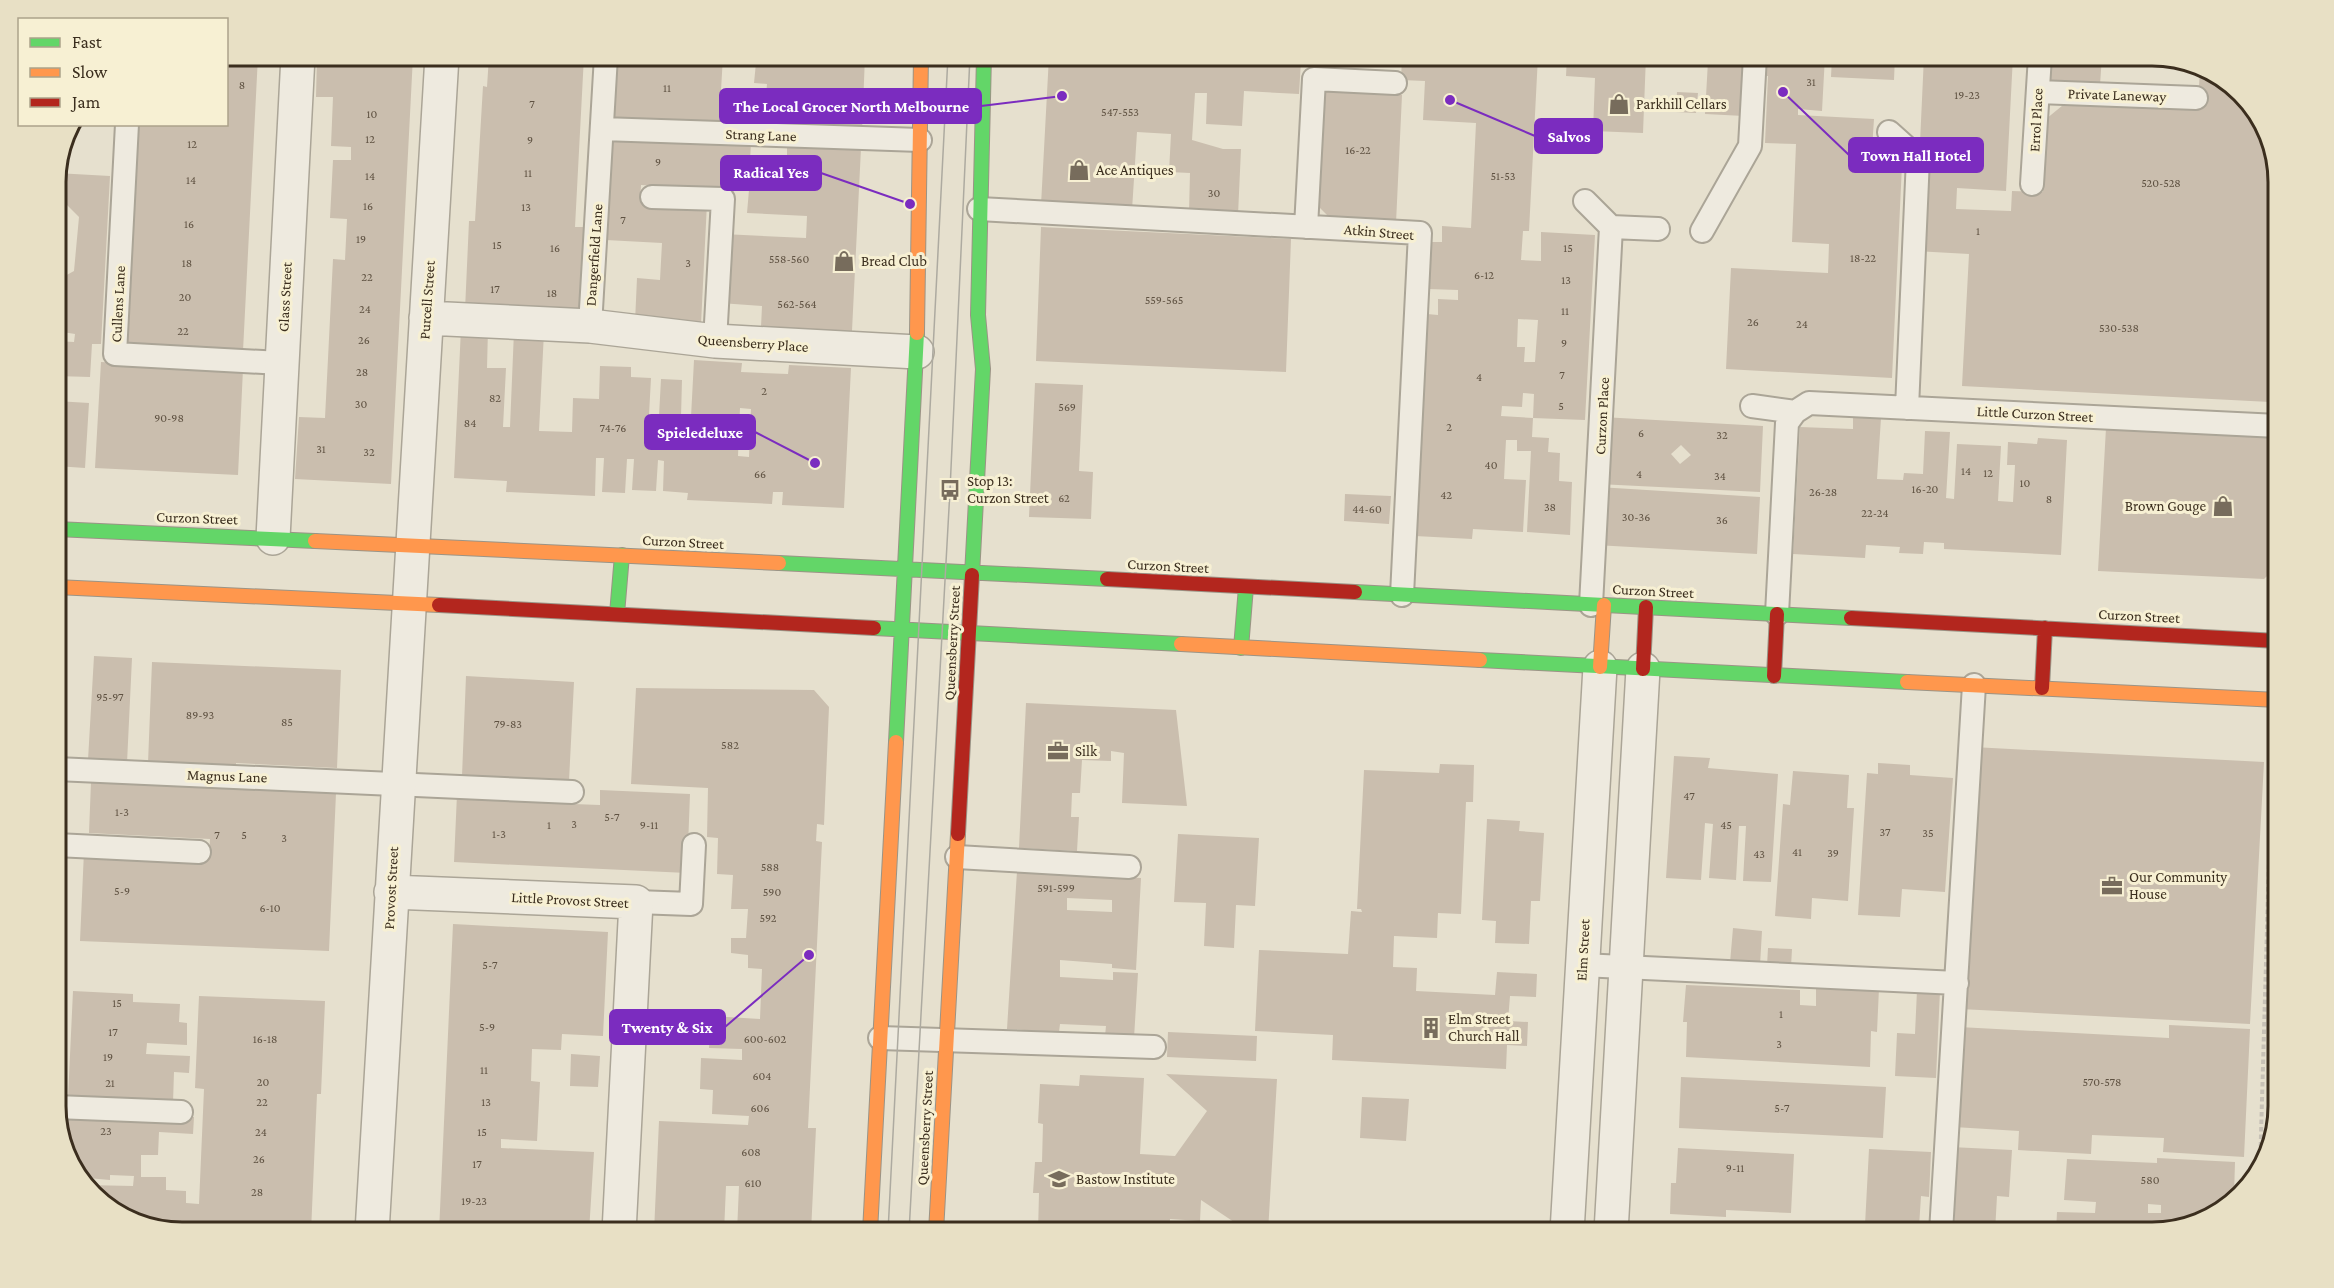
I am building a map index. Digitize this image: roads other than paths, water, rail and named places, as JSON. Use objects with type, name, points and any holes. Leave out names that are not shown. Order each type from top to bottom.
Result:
[{"type":"main road","points":[[871,1222],[916,352],[921,66]]},
{"type":"main road","name":"Queensberry Street","points":[[937,1222],[983,369],[978,315],[984,66]]},
{"type":"main road","name":"Curzon Street","points":[[66,529],[972,572],[2268,640]]},
{"type":"main road","points":[[617,614],[622,555]]},
{"type":"main road","points":[[66,587],[617,614],[1774,676],[2268,699]]},
{"type":"main road","points":[[1241,648],[1246,587]]},
{"type":"main road","points":[[1597,605],[1600,667]]},
{"type":"main road","points":[[1643,669],[1646,607]]},
{"type":"main road","points":[[1774,676],[1777,614]]},
{"type":"main road","points":[[2042,688],[2045,628]]},
{"type":"street","name":"Glass Street","points":[[273,538],[297,66]]},
{"type":"street","name":"Purcell Street","points":[[412,544],[441,66]]},
{"type":"street","name":"Dangerfield Lane","points":[[426,318],[590,326]]},
{"type":"street","name":"Queensberry Place","points":[[590,326],[715,341],[916,352]]},
{"type":"street","name":"Provost Street","points":[[373,1222],[412,544]]},
{"type":"street","name":"Elm Street","points":[[1568,1222],[1600,667]]},
{"type":"street","points":[[1612,1222],[1643,669]]},
{"type":"street","name":"Little Provost Street","points":[[391,892],[636,902],[620,1222]]},
{"type":"lane","name":"Dangerfield Lane","points":[[590,326],[605,66]]},
{"type":"lane","points":[[1702,231],[1750,146],[1754,66]]},
{"type":"lane","name":"Errol Place","points":[[2032,184],[2039,66]]},
{"type":"lane","points":[[1306,227],[1314,79],[1395,83]]},
{"type":"lane","name":"Private Laneway","points":[[2038,92],[2196,98]]},
{"type":"lane","name":"Cullens Lane","points":[[127,126],[115,354],[281,363]]},
{"type":"lane","name":"Strang Lane","points":[[602,129],[920,141]]},
{"type":"lane","points":[[1889,132],[1918,158],[1907,408]]},
{"type":"lane","points":[[652,196],[723,199],[715,341]]},
{"type":"lane","points":[[1585,201],[1611,227],[1658,229]]},
{"type":"lane","name":"Atkin Street","points":[[979,209],[1420,233],[1402,595]]},
{"type":"lane","name":"Curzon Place","points":[[1597,605],[1611,227]]},
{"type":"lane","name":"Little Curzon Street","points":[[1752,406],[1795,411],[1809,403],[2268,426]]},
{"type":"lane","points":[[1777,614],[1787,423],[1795,411]]},
{"type":"lane","points":[[1942,1222],[1974,685]]},
{"type":"lane","name":"Magnus Lane","points":[[66,769],[572,792]]},
{"type":"lane","points":[[66,845],[199,852]]},
{"type":"lane","points":[[636,902],[690,904],[694,845]]},
{"type":"lane","points":[[957,858],[1130,867]]},
{"type":"lane","points":[[1582,965],[1957,983]]},
{"type":"lane","points":[[880,1038],[1154,1047]]},
{"type":"lane","points":[[66,1107],[181,1112]]},
{"type":"tram line","points":[[889,1222],[947,66]]},
{"type":"tram line","points":[[910,1222],[950,490],[970,66]]},
{"type":"place","name":"Town Hall Hotel","points":[[1783,92]]},
{"type":"place","name":"The Local Grocer North Melbourne","points":[[1062,96]]},
{"type":"place","name":"Salvos","points":[[1450,100]]},
{"type":"place","name":"Parkhill Cellars","points":[[1619,104]]},
{"type":"place","name":"Ace Antiques","points":[[1079,170]]},
{"type":"place","name":"Radical Yes","points":[[910,204]]},
{"type":"place","name":"Bread Club","points":[[844,261]]},
{"type":"place","name":"Spieledeluxe","points":[[815,463]]},
{"type":"place","name":"Stop 13: Curzon Street","points":[[950,490]]},
{"type":"place","name":"Brown Gouge","points":[[2223,506]]},
{"type":"place","name":"Silk","points":[[1058,751]]},
{"type":"place","name":"Our Community House","points":[[2112,886]]},
{"type":"place","name":"Twenty & Six","points":[[809,955]]},
{"type":"place","name":"Elm Street Church Hall","points":[[1431,1028]]},
{"type":"place","name":"Bastow Institute","points":[[1059,1179]]}]
